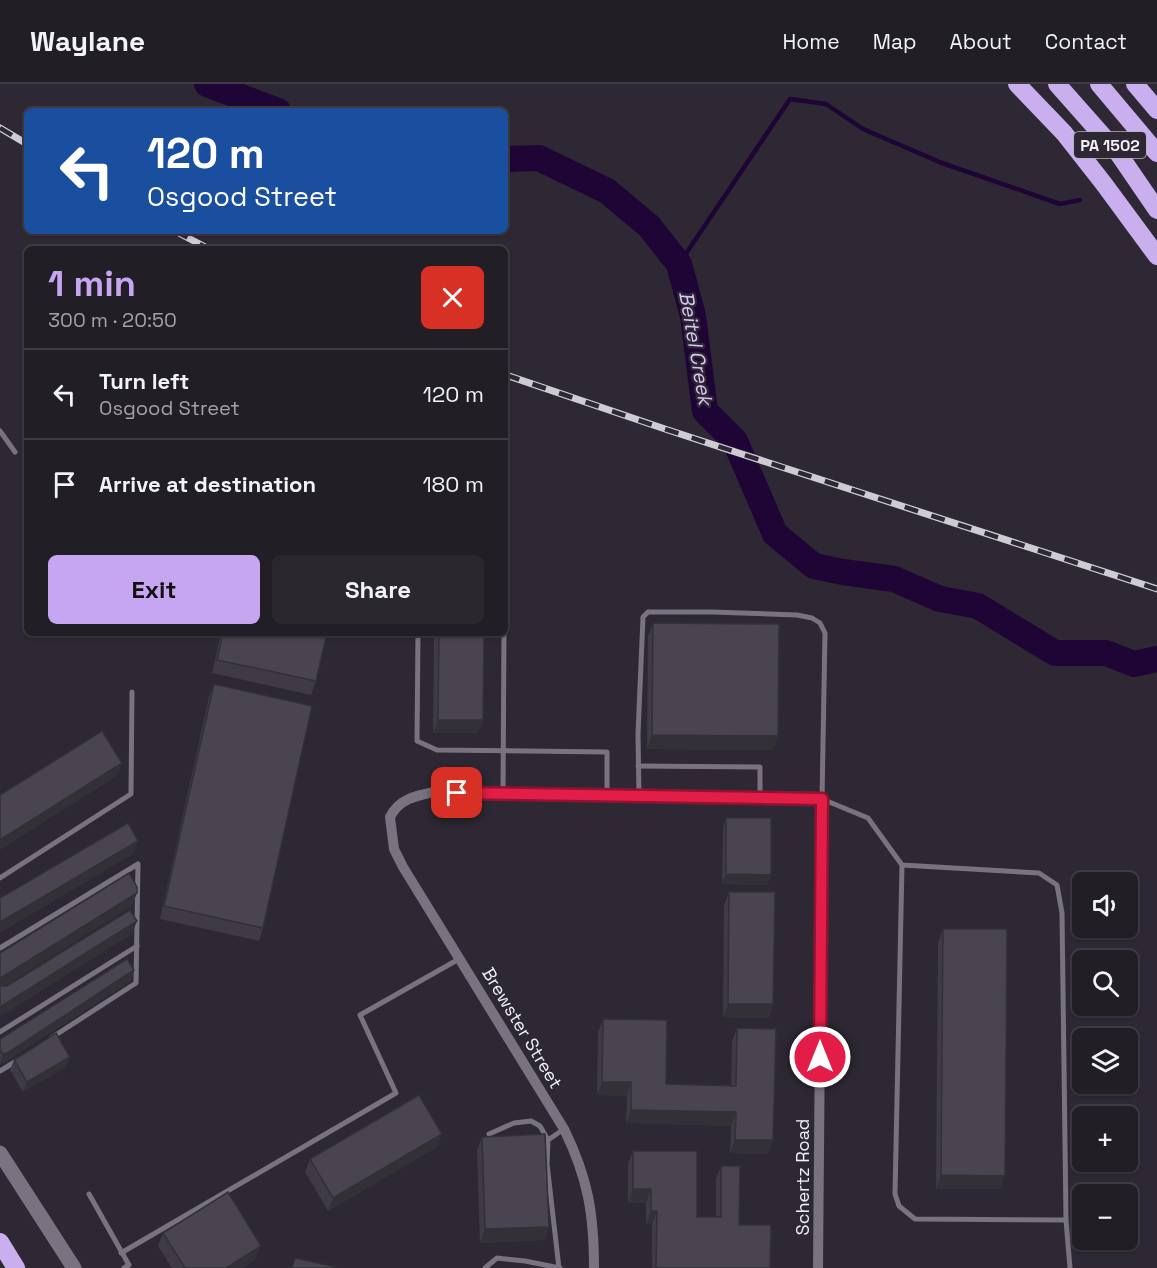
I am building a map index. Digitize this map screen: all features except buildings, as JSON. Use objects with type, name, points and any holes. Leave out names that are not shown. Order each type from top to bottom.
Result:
[{"type":"highway","points":[[1017,84],[1064,133],[1157,256]]},
{"type":"highway","name":"PA 1502","points":[[1057,84],[1118,153],[1157,210]]},
{"type":"highway","name":"PA 1502","points":[[1099,84],[1157,153]]},
{"type":"highway","points":[[1135,84],[1157,110]]},
{"type":"highway","points":[[0,1242],[16,1268]]},
{"type":"main road","points":[[0,1153],[74,1268]]},
{"type":"street","name":"Brewster Street","points":[[503,794],[434,792],[400,803],[390,817],[394,849],[564,1129],[581,1167],[589,1195],[594,1241],[594,1268]]},
{"type":"street","points":[[503,794],[822,799]]},
{"type":"street","name":"Schertz Road","points":[[818,1268],[822,799]]},
{"type":"lane","points":[[0,431],[15,452]]},
{"type":"lane","points":[[639,796],[642,617],[648,612],[712,612],[797,615],[812,618],[820,623],[825,633],[822,799],[868,818],[902,865],[896,1194],[899,1206],[915,1219],[1066,1220]]},
{"type":"lane","points":[[418,636],[417,741],[438,750],[607,752],[607,795]]},
{"type":"lane","points":[[503,794],[504,636]]},
{"type":"lane","points":[[0,879],[131,794],[132,692]]},
{"type":"lane","points":[[638,766],[760,767],[760,798]]},
{"type":"lane","points":[[0,948],[138,864],[136,983],[49,1040]]},
{"type":"lane","points":[[902,865],[1039,873],[1057,885],[1062,913],[1066,1220],[1070,1268]]},
{"type":"lane","points":[[128,916],[137,910]]},
{"type":"lane","points":[[0,1032],[137,946]]},
{"type":"lane","points":[[121,1253],[396,1093],[360,1015],[460,958]]},
{"type":"lane","points":[[0,1071],[20,1059]]},
{"type":"lane","points":[[485,1268],[497,1258],[560,1268],[548,1164],[548,1140],[540,1126],[531,1121],[514,1123],[489,1134]]},
{"type":"lane","points":[[548,1140],[564,1129]]},
{"type":"lane","points":[[88,1194],[128,1267]]},
{"type":"waterway","name":"Beitel Creek","points":[[207,84],[270,108]]},
{"type":"waterway","points":[[679,264],[790,99],[826,104],[863,129],[942,163],[1060,204],[1080,200]]},
{"type":"waterway","name":"Beitel Creek","points":[[508,159],[539,158],[607,191],[649,226],[679,264],[693,316],[705,411],[735,441],[775,534],[814,566],[894,579],[940,599],[978,606],[1055,653],[1106,653],[1134,664],[1157,659]]},
{"type":"railway","points":[[0,128],[24,142]]},
{"type":"railway","points":[[181,234],[203,246]]},
{"type":"railway","points":[[508,376],[1157,589]]},
{"type":"route","points":[[457,793],[822,799],[820,1057]]}]
